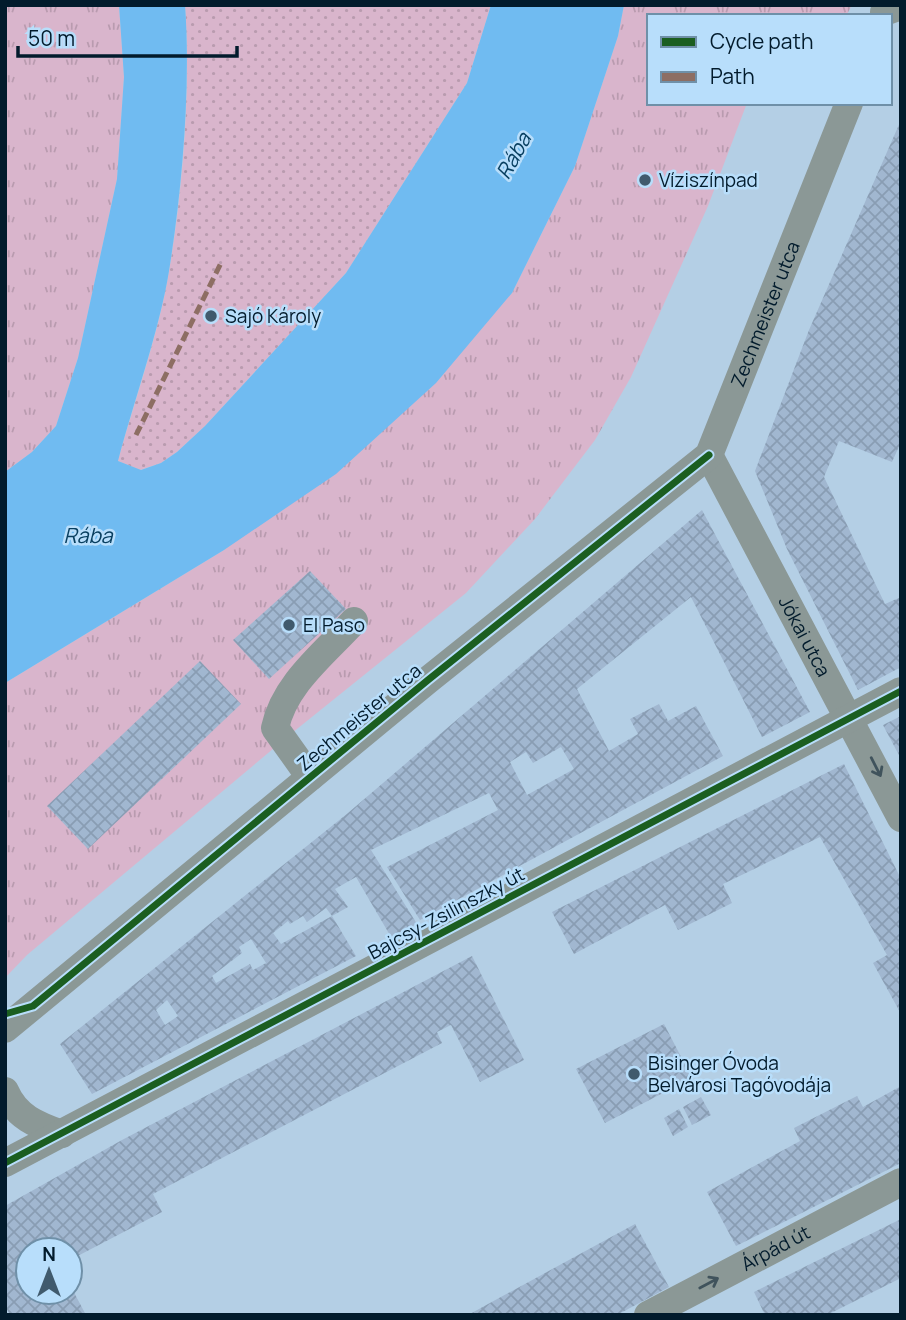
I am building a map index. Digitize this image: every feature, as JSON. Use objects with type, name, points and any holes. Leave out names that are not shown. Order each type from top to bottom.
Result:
[{"type":"street","name":"Zechmeister utca","points":[[6,1034],[33,1006],[310,777],[709,455],[848,105]]},
{"type":"street","name":"Jókai utca","points":[[709,455],[901,818]]},
{"type":"street","points":[[310,777],[275,728],[279,711],[293,688],[354,621]]},
{"type":"street","name":"Bajcsy-Zsilinszky út","points":[[5,1163],[901,691]]},
{"type":"street","points":[[5,1091],[16,1110],[32,1124],[62,1134]]},
{"type":"street","name":"Árpád út","points":[[648,1315],[901,1182]]},
{"type":"green space","points":[[5,5],[119,5],[124,77],[117,179],[78,358],[56,426],[32,452],[5,472]]},
{"type":"green space","points":[[185,5],[491,5],[467,83],[346,273],[205,426],[161,463],[140,470],[118,461],[159,318],[174,240],[186,104]]},
{"type":"green space","points":[[624,5],[852,5],[847,14],[647,14],[647,105],[746,105],[708,206],[631,377],[595,440],[535,519],[466,593],[292,733],[27,955],[5,978],[5,683],[224,550],[512,293],[575,166],[618,36]]},
{"type":"water","name":"Rába","points":[[119,5],[185,5],[187,37],[184,138],[169,271],[153,342],[118,461],[141,470],[161,463],[177,452],[205,426],[346,273],[467,83],[491,5],[624,5],[618,36],[575,166],[512,293],[436,383],[336,474],[224,550],[5,683],[5,472],[32,452],[56,426],[78,358],[117,179],[124,77]]},
{"type":"building","points":[[901,120],[901,442],[892,462],[839,441],[824,477],[885,604],[901,597],[901,667],[858,690],[787,549],[755,471],[809,330]]},
{"type":"building","points":[[702,510],[810,712],[762,737],[691,597],[577,689],[609,751],[638,734],[630,719],[659,704],[668,721],[696,706],[723,756],[420,920],[387,867],[498,810],[489,793],[371,850],[417,924],[391,937],[356,877],[335,889],[348,907],[332,916],[356,956],[92,1094],[60,1044],[348,813]],"holes":[[[561,747],[574,769],[527,795],[510,762],[526,752],[533,763]],[[326,908],[332,916],[281,944],[273,933],[288,921],[290,924],[303,916],[307,922]],[[251,939],[266,963],[253,970],[250,964],[216,983],[212,976],[242,953],[239,947]],[[167,1000],[178,1016],[165,1025],[156,1010]]]},
{"type":"building","name":"El Paso","points":[[310,571],[346,609],[269,679],[233,640]]},
{"type":"building","points":[[200,661],[241,704],[88,849],[47,806]]},
{"type":"building","points":[[901,716],[901,759],[883,725]]},
{"type":"building","points":[[844,764],[901,879],[901,1014],[873,963],[887,955],[820,837],[723,884],[732,903],[678,930],[665,905],[574,954],[552,912]]},
{"type":"building","points":[[472,956],[524,1060],[480,1082],[451,1025],[437,1032],[442,1043],[153,1194],[162,1212],[84,1253],[84,1236],[14,1236],[14,1306],[81,1306],[86,1315],[10,1315],[5,1306],[5,1206],[122,1140]]},
{"type":"building","name":"Bisinger Óvoda Belvárosi Tagóvodája","points":[[664,1024],[692,1078],[605,1123],[576,1069]]},
{"type":"building","points":[[901,1086],[901,1163],[736,1246],[707,1192],[800,1141],[794,1128],[857,1096],[863,1107]]},
{"type":"building","points":[[701,1097],[711,1115],[692,1125],[683,1107]]},
{"type":"building","points":[[679,1109],[688,1127],[673,1136],[664,1118]]},
{"type":"building","points":[[901,1219],[901,1278],[827,1315],[765,1315],[754,1292]]},
{"type":"building","points":[[635,1224],[669,1287],[617,1315],[468,1315]]},
{"type":"marked path","points":[[136,435],[222,261]]},
{"type":"cycle path","points":[[5,1014],[33,1006],[428,680],[709,455]]},
{"type":"cycle path","points":[[5,1163],[901,691]]},
{"type":"place","name":"Víziszínpad","points":[[645,180]]},
{"type":"place","name":"Sajó Károly","points":[[211,316]]},
{"type":"place","name":"El Paso","points":[[289,625]]},
{"type":"place","name":"Bisinger Óvoda Belvárosi Tagóvodája","points":[[634,1074]]}]
